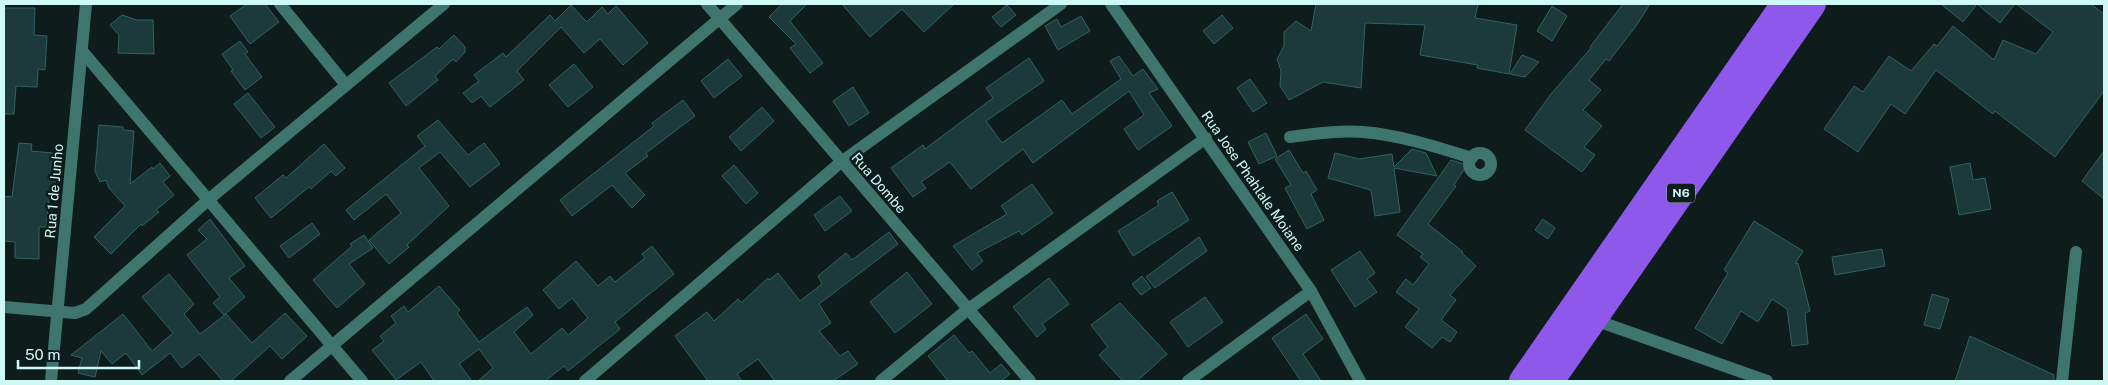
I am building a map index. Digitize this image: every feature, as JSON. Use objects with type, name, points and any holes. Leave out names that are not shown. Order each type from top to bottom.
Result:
[{"type":"highway","name":"N6","points":[[1523,381],[1785,4]]},
{"type":"highway","name":"N6","points":[[1550,381],[1812,4]]},
{"type":"street","name":"Rua 1 de Junho","points":[[51,381],[86,4]]},
{"type":"street","points":[[280,4],[346,85]]},
{"type":"street","points":[[4,307],[75,313],[86,308],[208,200],[444,4]]},
{"type":"street","name":"Rua Dombe","points":[[707,4],[967,310],[1030,381]]},
{"type":"street","points":[[290,381],[736,4]]},
{"type":"street","points":[[585,381],[841,162],[1061,4]]},
{"type":"street","name":"Rua Jose Phahlale Moiane","points":[[1111,4],[1311,291],[1360,381]]},
{"type":"street","points":[[82,51],[362,381]]},
{"type":"street","points":[[1290,137],[1341,131],[1364,132],[1402,138],[1446,149],[1472,158]]},
{"type":"street","points":[[881,381],[967,310],[1206,138]]},
{"type":"street","points":[[2062,381],[2076,252]]},
{"type":"street","points":[[1188,381],[1311,291]]},
{"type":"street","points":[[1592,319],[1766,381]]},
{"type":"building","points":[[247,4],[265,4],[279,22],[250,44],[230,16]]},
{"type":"building","points":[[782,4],[807,4],[790,21],[823,63],[810,73],[790,48],[796,44],[769,17]]},
{"type":"building","points":[[842,4],[954,4],[924,32],[902,9],[870,37]]},
{"type":"building","points":[[1316,4],[1478,4],[1475,18],[1517,25],[1509,74],[1477,68],[1478,65],[1420,55],[1425,25],[1365,23],[1361,88],[1323,82],[1289,100],[1280,86],[1281,71],[1277,59],[1284,46],[1284,32],[1296,21],[1311,31]]},
{"type":"building","points":[[1623,4],[1650,4],[1609,61],[1606,59],[1589,80],[1601,90],[1583,110],[1602,126],[1584,147],[1595,155],[1582,172],[1525,130],[1551,94],[1591,48]]},
{"type":"building","points":[[1941,4],[1977,4],[1963,22]]},
{"type":"building","points":[[1977,4],[2015,4],[2000,23]]},
{"type":"building","points":[[2016,4],[2091,4],[2104,14],[2104,91],[2055,157],[1995,111],[1993,114],[1936,70],[1905,114],[1891,104],[1858,152],[1824,129],[1854,86],[1863,92],[1889,56],[1911,71],[1934,44],[1937,46],[1953,26],[1994,60],[2003,40],[2036,54],[2053,32]]},
{"type":"building","points":[[571,5],[587,22],[602,7],[608,14],[616,6],[648,43],[623,65],[600,39],[584,53],[561,27],[517,71],[524,80],[490,107],[481,96],[472,103],[463,93],[479,81],[474,75],[503,53],[506,57],[550,15],[555,21]]},
{"type":"building","points":[[1007,5],[1016,15],[1001,27],[992,17]]},
{"type":"building","points":[[1552,6],[1567,16],[1552,41],[1537,31]]},
{"type":"building","points":[[4,8],[35,8],[34,35],[47,36],[45,70],[38,69],[37,87],[16,86],[14,114],[4,114]]},
{"type":"building","points":[[122,15],[137,20],[153,20],[154,54],[118,53],[119,35],[110,25]]},
{"type":"building","points":[[1222,15],[1233,28],[1214,44],[1203,31]]},
{"type":"building","points":[[1081,16],[1090,31],[1058,50],[1045,26],[1057,19],[1061,27]]},
{"type":"building","points":[[454,35],[465,47],[465,52],[456,62],[453,59],[435,76],[438,80],[406,106],[389,83],[437,47],[439,49]]},
{"type":"building","points":[[240,41],[248,52],[245,54],[262,77],[245,90],[231,71],[233,70],[222,54]]},
{"type":"building","points":[[1522,55],[1539,62],[1525,77],[1510,74]]},
{"type":"building","points":[[1119,56],[1133,76],[1143,69],[1158,89],[1149,93],[1172,126],[1138,150],[1124,129],[1144,115],[1129,91],[1033,163],[1023,149],[971,189],[950,162],[921,182],[926,188],[913,197],[891,168],[923,145],[925,149],[993,98],[986,88],[1029,58],[1044,81],[986,121],[1002,143],[1062,100],[1072,114],[1121,79],[1110,61]]},
{"type":"building","points":[[728,59],[742,76],[714,98],[701,81]]},
{"type":"building","points":[[574,64],[593,87],[568,107],[549,85]]},
{"type":"building","points":[[1250,79],[1267,103],[1253,112],[1237,88]]},
{"type":"building","points":[[853,87],[869,113],[849,126],[833,101]]},
{"type":"building","points":[[248,93],[275,127],[261,138],[234,104]]},
{"type":"building","points":[[683,100],[695,116],[646,153],[648,156],[625,173],[645,195],[632,208],[612,185],[572,216],[560,200],[654,126],[652,123]]},
{"type":"building","points":[[762,107],[774,121],[741,151],[729,137]]},
{"type":"building","points":[[438,120],[468,155],[484,143],[500,164],[470,187],[440,152],[419,168],[449,206],[407,245],[409,247],[389,264],[369,240],[401,213],[386,194],[354,220],[346,210],[425,146],[417,136]]},
{"type":"building","points":[[99,125],[123,127],[123,130],[134,131],[130,184],[160,163],[170,176],[163,182],[174,195],[156,210],[159,212],[142,226],[141,224],[111,254],[94,237],[125,206],[109,188],[106,180],[100,182],[95,171]]},
{"type":"building","points":[[1266,133],[1277,156],[1259,164],[1248,142]]},
{"type":"building","points":[[19,143],[32,144],[31,151],[53,153],[51,168],[60,169],[58,192],[50,191],[46,227],[39,227],[39,259],[15,258],[15,242],[4,241],[4,196],[12,197]]},
{"type":"building","points":[[324,144],[345,168],[336,176],[331,171],[311,189],[309,187],[271,218],[255,198],[283,175],[286,178]]},
{"type":"building","points":[[1412,149],[1426,153],[1437,176],[1394,168],[1400,212],[1375,216],[1371,190],[1328,178],[1335,153],[1359,159],[1392,154],[1394,167]]},
{"type":"building","points":[[1289,150],[1303,173],[1306,171],[1317,190],[1311,194],[1324,220],[1307,229],[1285,188],[1291,185],[1275,159]]},
{"type":"building","points":[[2104,151],[2104,199],[2082,181]]},
{"type":"building","points":[[1451,160],[1467,165],[1454,185],[1456,186],[1428,224],[1463,252],[1476,266],[1450,295],[1456,300],[1441,320],[1457,332],[1450,342],[1442,337],[1432,348],[1405,327],[1419,309],[1396,292],[1406,279],[1413,285],[1429,264],[1420,257],[1423,254],[1397,235]]},
{"type":"building","points":[[1970,163],[1973,180],[1985,178],[1991,209],[1959,215],[1950,167]]},
{"type":"building","points":[[734,165],[758,193],[746,204],[722,176]]},
{"type":"building","points":[[1032,184],[1053,213],[1022,235],[1019,231],[977,253],[983,261],[972,270],[953,246],[1007,214],[1001,206]]},
{"type":"building","points":[[1172,192],[1189,220],[1133,256],[1118,231],[1159,205],[1157,201]]},
{"type":"building","points":[[840,196],[852,211],[825,231],[814,215]]},
{"type":"building","points":[[210,219],[245,266],[229,278],[245,297],[224,315],[213,303],[220,297],[187,255],[207,239],[198,230]]},
{"type":"building","points":[[1543,219],[1555,228],[1548,239],[1535,230]]},
{"type":"building","points":[[1754,221],[1803,251],[1795,264],[1798,263],[1810,311],[1805,313],[1808,344],[1792,346],[1787,309],[1772,299],[1758,322],[1741,311],[1722,344],[1695,328],[1728,273],[1724,270]]},
{"type":"building","points":[[312,223],[320,234],[289,258],[280,246]]},
{"type":"building","points":[[889,232],[898,244],[819,304],[831,323],[819,331],[840,356],[848,351],[858,364],[833,381],[775,381],[758,359],[737,374],[742,381],[708,381],[675,336],[707,312],[714,321],[738,299],[741,303],[768,278],[769,280],[778,273],[800,301],[822,284],[818,276],[846,253],[852,260]]},
{"type":"building","points":[[364,235],[373,248],[349,264],[365,284],[337,308],[313,280],[352,246],[350,244]]},
{"type":"building","points":[[1199,237],[1207,251],[1155,288],[1146,277]]},
{"type":"building","points":[[652,246],[674,274],[615,322],[620,329],[568,371],[564,366],[545,381],[478,381],[493,368],[479,349],[459,364],[472,381],[434,381],[421,362],[396,380],[372,350],[384,341],[380,336],[396,323],[391,316],[404,306],[408,312],[439,286],[460,310],[457,313],[479,342],[527,307],[533,315],[514,332],[531,354],[562,328],[568,335],[588,318],[572,298],[559,309],[543,290],[576,261],[598,286],[610,276],[615,282],[645,258],[642,254]]},
{"type":"building","points":[[1882,249],[1885,266],[1835,275],[1832,257]]},
{"type":"building","points":[[1360,251],[1375,273],[1367,279],[1377,292],[1355,307],[1331,270]]},
{"type":"building","points":[[907,272],[932,304],[895,333],[870,302]]},
{"type":"building","points":[[169,274],[194,304],[184,314],[200,334],[226,314],[252,343],[285,313],[307,336],[282,359],[270,346],[231,381],[223,381],[199,354],[182,368],[170,353],[142,375],[126,353],[112,364],[101,351],[95,377],[78,373],[82,358],[71,355],[123,314],[152,351],[173,333],[142,297]]},
{"type":"building","points":[[1142,276],[1151,288],[1141,295],[1132,284]]},
{"type":"building","points":[[1049,278],[1069,304],[1042,324],[1046,329],[1037,337],[1013,307]]},
{"type":"building","points":[[1932,294],[1949,299],[1940,329],[1924,325]]},
{"type":"building","points":[[1205,297],[1223,322],[1188,347],[1170,322]]},
{"type":"building","points":[[1120,303],[1167,354],[1137,381],[1123,381],[1099,355],[1108,347],[1091,325]]},
{"type":"building","points":[[1306,314],[1323,339],[1303,354],[1321,381],[1301,381],[1272,338]]},
{"type":"building","points":[[954,335],[969,353],[972,351],[990,373],[1001,364],[1010,374],[1001,381],[948,381],[928,356]]},
{"type":"building","points":[[1970,336],[2054,375],[2054,381],[1955,381]]}]
